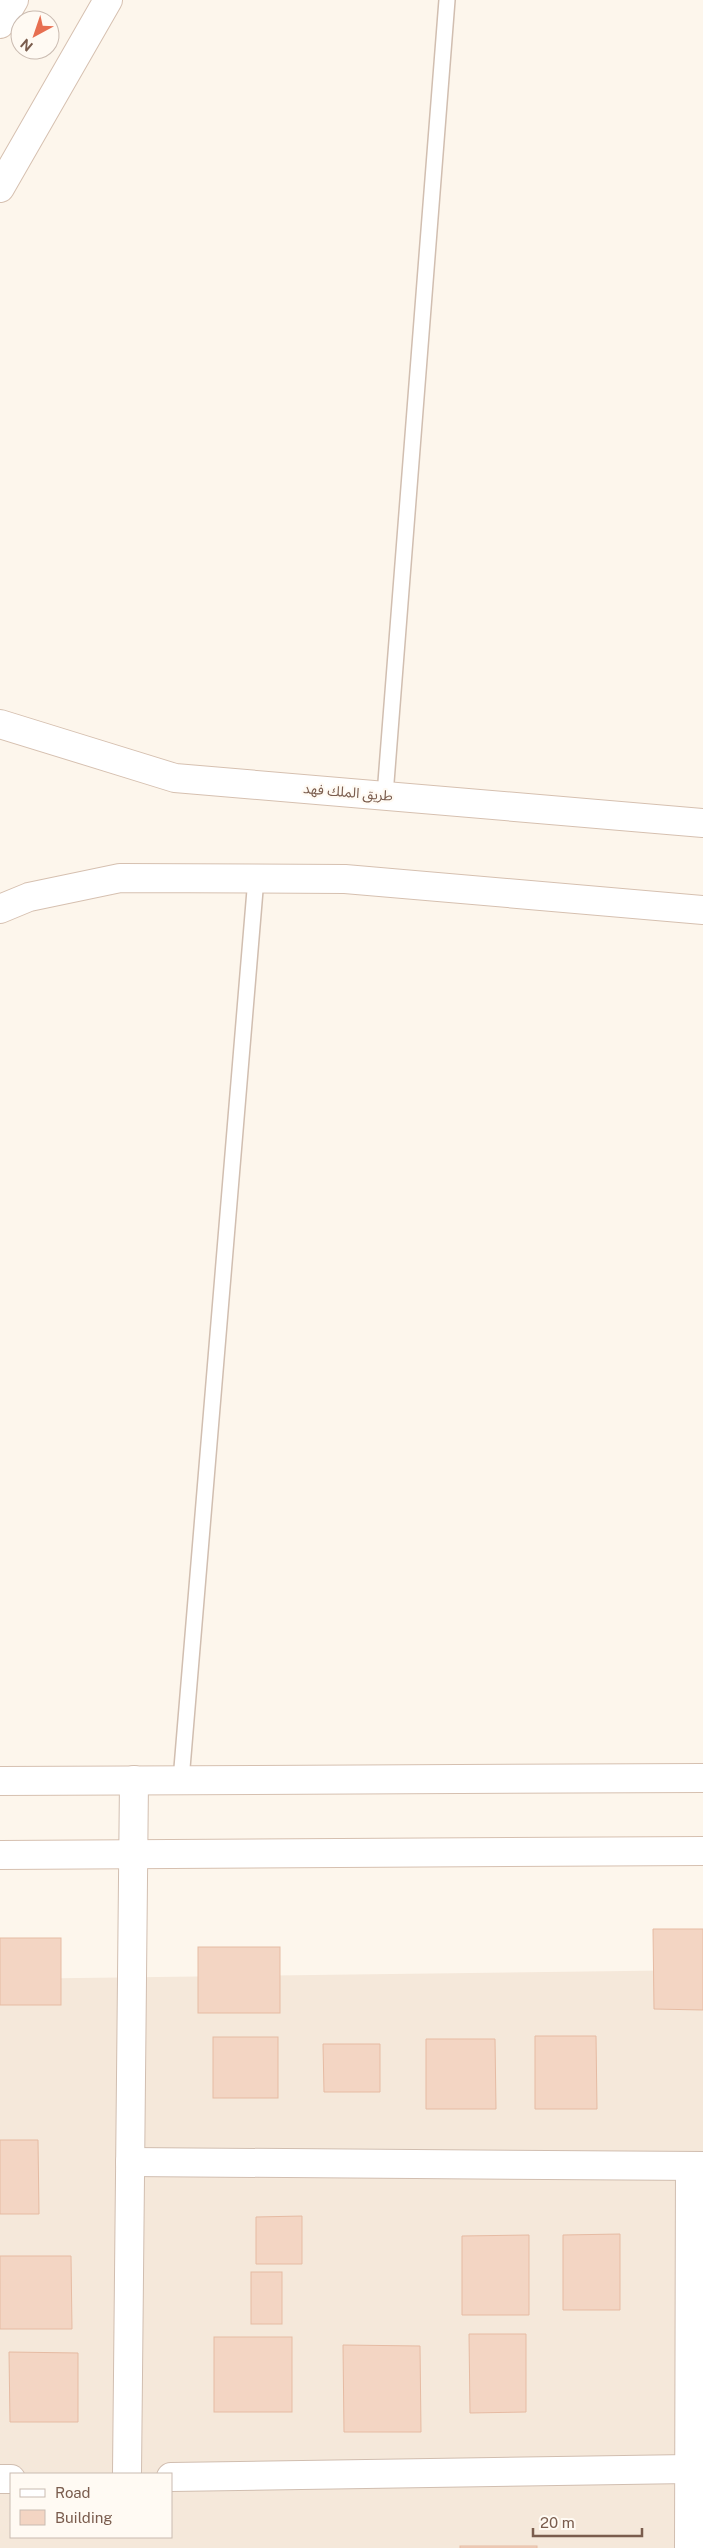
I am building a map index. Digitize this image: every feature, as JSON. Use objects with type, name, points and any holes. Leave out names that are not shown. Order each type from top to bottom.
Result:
[{"type":"street","points":[[0,24],[14,0]]},
{"type":"street","points":[[0,188],[108,0]]},
{"type":"street","name":"طريق الملك فهد","points":[[0,724],[175,778],[703,823]]},
{"type":"street","points":[[0,909],[29,897],[120,878],[256,878],[344,879],[703,910]]},
{"type":"street","points":[[0,1780],[703,1778]]},
{"type":"street","points":[[127,2473],[134,1780]]},
{"type":"street","points":[[0,1855],[703,1851]]},
{"type":"street","points":[[130,2162],[696,2166],[690,2548]]},
{"type":"street","points":[[172,2477],[690,2469]]},
{"type":"lane","points":[[385,795],[447,0]]},
{"type":"lane","points":[[181,1780],[256,878]]},
{"type":"shaded area","points":[[703,1970],[703,2548],[0,2548],[0,1979]]},
{"type":"building","points":[[653,1929],[703,1929],[703,2010],[654,2009]]},
{"type":"building","points":[[0,1938],[61,1938],[61,2005],[0,2005]]},
{"type":"building","points":[[198,1947],[280,1947],[280,2013],[198,2013]]},
{"type":"building","points":[[535,2036],[596,2036],[597,2109],[535,2109]]},
{"type":"building","points":[[213,2037],[278,2037],[278,2098],[213,2098]]},
{"type":"building","points":[[426,2039],[495,2039],[496,2109],[426,2109]]},
{"type":"building","points":[[323,2044],[380,2044],[380,2092],[324,2092]]},
{"type":"building","points":[[0,2140],[38,2140],[39,2214],[0,2214]]},
{"type":"building","points":[[302,2216],[302,2264],[256,2264],[256,2217]]},
{"type":"building","points":[[620,2234],[620,2310],[563,2310],[563,2235]]},
{"type":"building","points":[[529,2235],[529,2315],[462,2315],[462,2236]]},
{"type":"building","points":[[0,2256],[71,2256],[72,2329],[0,2329]]},
{"type":"building","points":[[251,2272],[282,2272],[282,2324],[251,2324]]},
{"type":"building","points":[[469,2334],[526,2334],[526,2412],[470,2413]]},
{"type":"building","points":[[214,2337],[292,2337],[292,2412],[214,2412]]},
{"type":"building","points":[[343,2345],[420,2346],[421,2432],[344,2432]]},
{"type":"building","points":[[9,2352],[78,2353],[78,2422],[10,2422]]},
{"type":"building","points":[[460,2546],[537,2546],[537,2548],[460,2548]]}]
